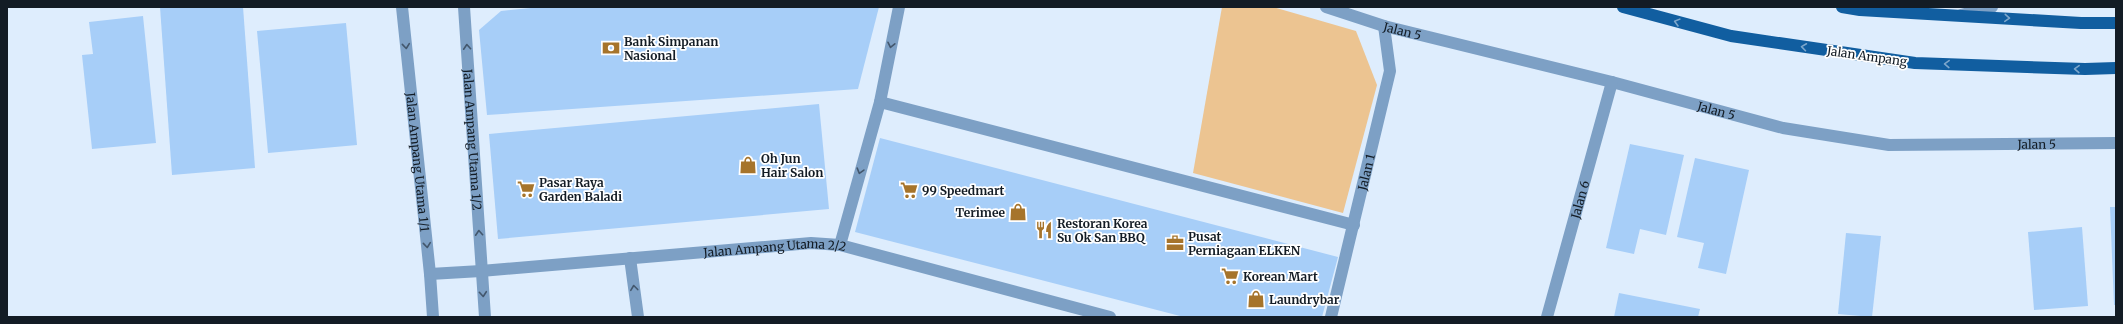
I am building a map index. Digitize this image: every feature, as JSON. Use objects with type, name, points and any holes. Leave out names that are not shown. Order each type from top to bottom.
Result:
[{"type":"main road","name":"Jalan Ampang","points":[[1623,7],[1731,36],[1915,63],[2085,69],[2116,68]]},
{"type":"main road","points":[[1842,7],[2082,23],[2116,22]]},
{"type":"street","name":"Jalan Ampang Utama 1/1","points":[[402,7],[430,274],[433,317]]},
{"type":"street","name":"Jalan Ampang Utama 1/2","points":[[464,7],[485,317]]},
{"type":"street","points":[[840,245],[880,102],[899,7]]},
{"type":"street","name":"Jalan 5","points":[[1326,7],[1384,26],[1612,82],[1782,128],[1889,145],[2116,143]]},
{"type":"street","points":[[1959,15],[1992,7]]},
{"type":"street","name":"Jalan 1","points":[[1331,317],[1390,71],[1384,26]]},
{"type":"street","name":"Jalan 6","points":[[1547,317],[1612,82]]},
{"type":"street","points":[[880,102],[1354,225]]},
{"type":"street","name":"Jalan Ampang Utama 2/2","points":[[430,274],[811,243],[840,245],[1110,317]]},
{"type":"street","points":[[630,258],[638,317]]},
{"type":"shaded area","points":[[1222,7],[1273,7],[1356,31],[1377,85],[1343,213],[1193,173]]},
{"type":"building","points":[[160,7],[243,7],[255,168],[172,175]]},
{"type":"building","points":[[541,7],[879,7],[858,89],[487,115],[479,30],[501,11]]},
{"type":"building","points":[[143,16],[156,143],[92,149],[82,55],[93,54],[89,22]]},
{"type":"building","points":[[346,23],[357,145],[268,153],[257,31]]},
{"type":"building","points":[[819,104],[829,209],[498,239],[489,134]]},
{"type":"building","points":[[880,138],[1338,257],[1322,317],[1184,317],[855,232]]},
{"type":"building","points":[[1630,144],[1684,155],[1666,235],[1640,229],[1634,254],[1606,248]]},
{"type":"building","points":[[1695,158],[1749,170],[1726,274],[1698,268],[1704,243],[1677,237]]},
{"type":"building","points":[[2110,207],[2116,207],[2116,305],[2114,305]]},
{"type":"building","points":[[2082,227],[2088,306],[2034,310],[2028,232]]},
{"type":"building","points":[[1846,233],[1881,236],[1872,317],[1838,314]]},
{"type":"building","points":[[1619,293],[1700,309],[1698,317],[1614,317]]},
{"type":"place","name":"Bank Simpanan Nasional","points":[[611,48]]},
{"type":"place","name":"Oh Jun Hair Salon","points":[[748,165]]},
{"type":"place","name":"Pasar Raya Garden Baladi","points":[[526,189]]},
{"type":"place","name":"99 Speedmart","points":[[909,190]]},
{"type":"place","name":"Terimee","points":[[1018,212]]},
{"type":"place","name":"Restoran Korea Su Ok San BBQ","points":[[1044,230]]},
{"type":"place","name":"Pusat Perniagaan ELKEN","points":[[1175,243]]},
{"type":"place","name":"Korean Mart","points":[[1230,276]]},
{"type":"place","name":"Laundrybar","points":[[1256,299]]}]
